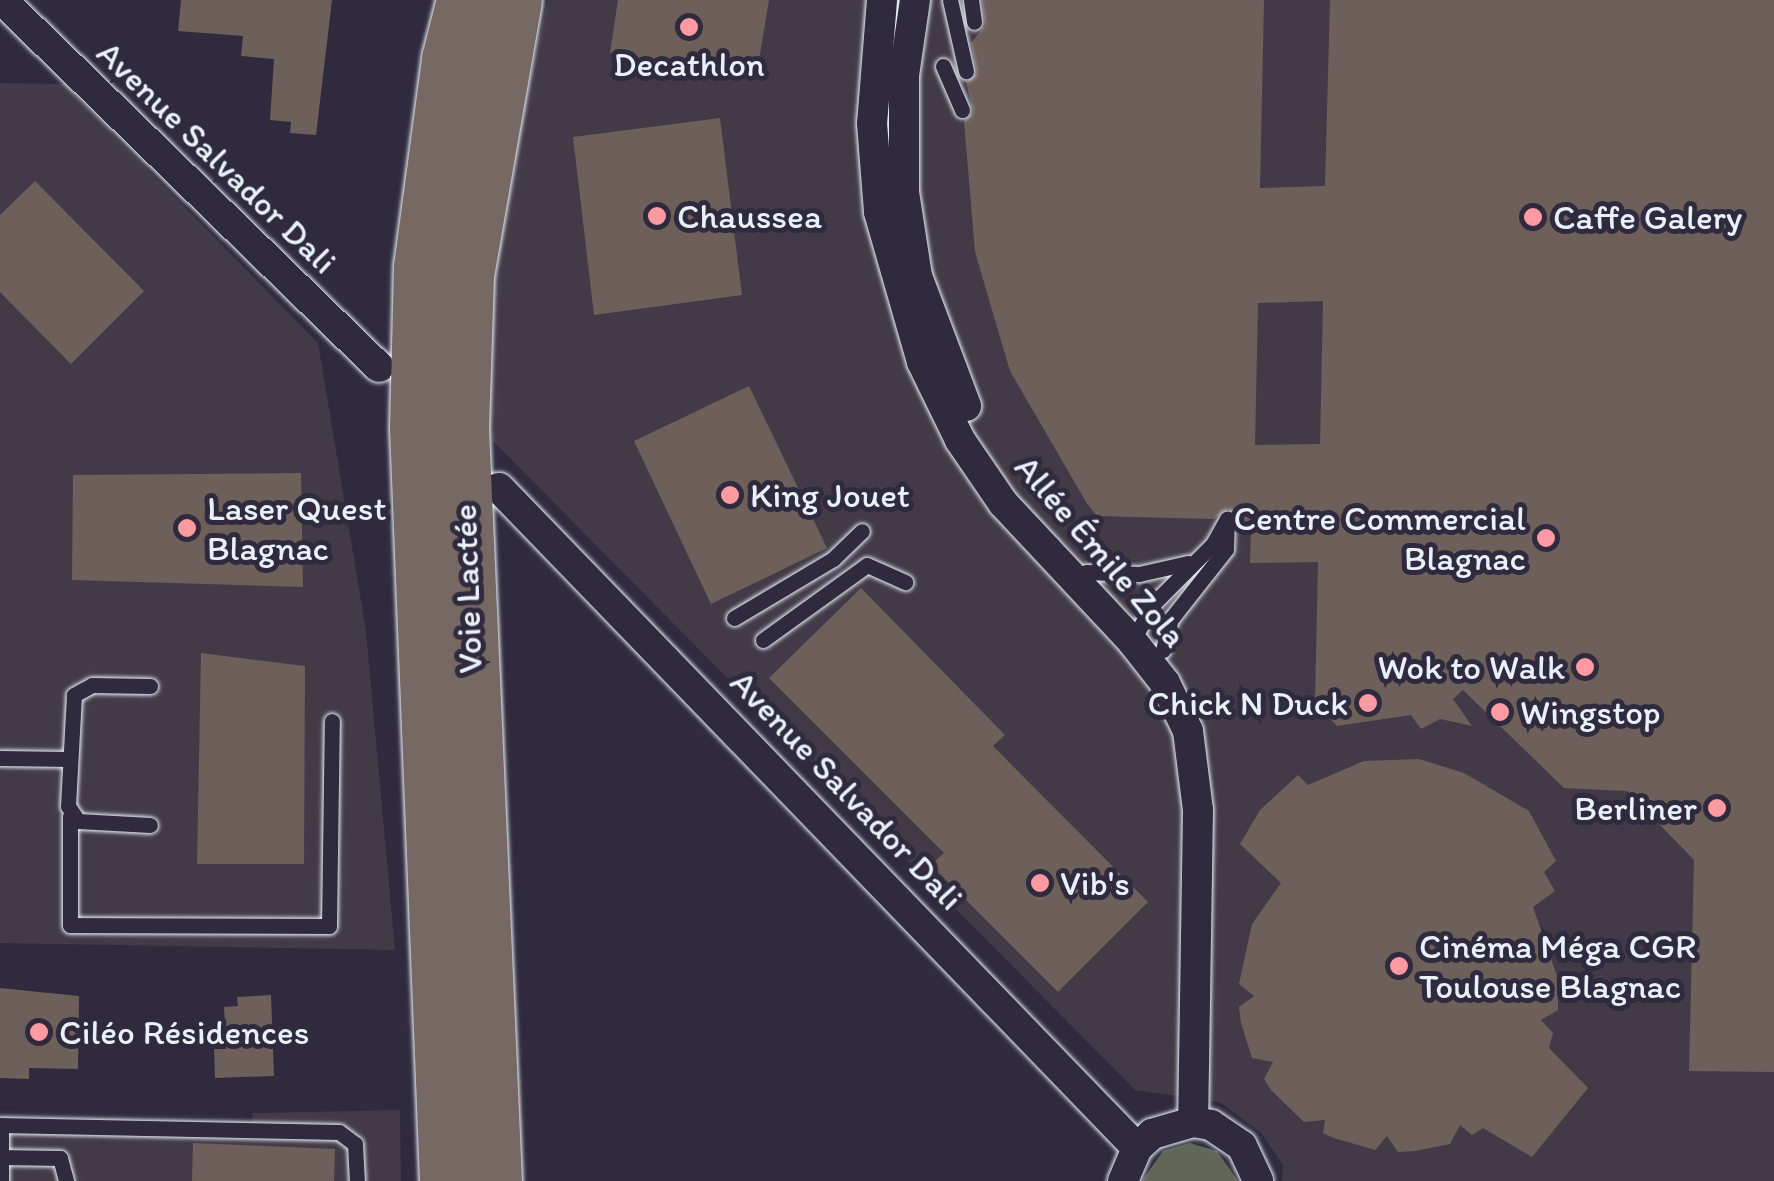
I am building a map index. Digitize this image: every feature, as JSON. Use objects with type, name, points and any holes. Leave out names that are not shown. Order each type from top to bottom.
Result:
[{"type":"highway","name":"Voie Lactée","points":[[447,1181],[417,428],[421,267],[448,59],[464,0]]},
{"type":"highway","name":"Voie Lactée","points":[[497,1181],[461,428],[466,274],[514,0]]},
{"type":"street","name":"Avenue Salvador Dali","points":[[2,0],[380,366]]},
{"type":"street","name":"Allée Émile Zola","points":[[882,0],[868,56],[874,141],[922,362],[1054,563],[1137,634],[1163,650],[1205,722],[1207,781],[1198,810]]},
{"type":"street","name":"Allée Émile Zola","points":[[904,273],[902,131],[915,0]]},
{"type":"street","name":"Allée Émile Zola","points":[[868,56],[890,60],[902,131]]},
{"type":"street","name":"Allée Émile Zola","points":[[971,440],[1137,634],[1182,711],[1198,810],[1192,1122]]},
{"type":"street","name":"Avenue Salvador Dali","points":[[500,488],[1137,1148]]},
{"type":"street","points":[[1123,1181],[1137,1148],[1152,1134],[1192,1122],[1242,1146],[1258,1181]]},
{"type":"lane","points":[[950,0],[966,71]]},
{"type":"lane","points":[[972,0],[974,22]]},
{"type":"lane","points":[[943,66],[962,110]]},
{"type":"lane","points":[[1137,634],[1154,603],[1227,519],[1226,550],[1171,618],[1163,650]]},
{"type":"lane","points":[[734,618],[833,559],[862,531]]},
{"type":"lane","points":[[1086,572],[1138,574],[1192,562]]},
{"type":"lane","points":[[763,640],[867,565],[905,582]]},
{"type":"lane","points":[[150,686],[83,688],[74,696],[69,759],[70,925],[330,926],[332,721]]},
{"type":"lane","points":[[0,758],[69,759]]},
{"type":"lane","points":[[70,816],[150,826]]},
{"type":"lane","points":[[1,1181],[0,1125],[338,1132],[355,1144],[357,1181]]},
{"type":"lane","points":[[1,1157],[63,1160],[66,1181]]},
{"type":"shaded area","points":[[548,0],[1774,0],[1774,1181],[1282,1181],[1283,1165],[1261,1133],[1220,1102],[1135,1090],[483,431],[485,306],[502,194]]},
{"type":"shaded area","points":[[0,83],[64,84],[318,343],[366,631],[395,950],[0,943]]},
{"type":"shaded area","points":[[400,1110],[401,1181],[0,1181],[0,1118],[253,1124],[252,1113]]},
{"type":"green space","points":[[1190,1143],[1217,1151],[1238,1181],[1142,1181],[1163,1151]]},
{"type":"building","points":[[181,0],[332,0],[316,135],[290,133],[291,122],[270,120],[274,59],[241,56],[243,36],[178,31]]},
{"type":"building","name":"Decathlon","points":[[618,0],[769,0],[756,78],[610,53]]},
{"type":"building","name":"Centre Commercial Blagnac","points":[[982,0],[1264,0],[1260,188],[1325,186],[1330,0],[1774,0],[1774,1072],[1689,1071],[1694,860],[1627,791],[1564,788],[1463,690],[1453,699],[1472,726],[1440,719],[1421,729],[1411,715],[1337,726],[1315,702],[1318,562],[1250,563],[1251,522],[1238,521],[1228,508],[1214,519],[1097,516],[1086,502],[1010,371],[975,252],[964,121],[973,112],[966,82],[977,73],[971,43],[985,25]],"holes":[[[1323,301],[1320,444],[1255,445],[1258,303]]]},
{"type":"building","name":"Chaussea","points":[[720,118],[742,295],[594,315],[573,137]]},
{"type":"building","points":[[35,181],[144,291],[71,364],[0,292],[0,215]]},
{"type":"building","name":"King Jouet","points":[[749,386],[827,548],[711,604],[634,441]]},
{"type":"building","name":"Laser Quest Blagnac","points":[[301,473],[303,587],[72,580],[73,475]]},
{"type":"building","points":[[861,588],[1005,735],[993,746],[1148,902],[1058,992],[931,865],[944,853],[769,678]]},
{"type":"building","points":[[201,653],[305,666],[304,864],[197,864]]},
{"type":"building","name":"Cinéma Méga CGR Toulouse Blagnac","points":[[1419,759],[1464,773],[1529,811],[1556,861],[1544,872],[1555,891],[1533,907],[1558,979],[1558,1010],[1541,1020],[1553,1033],[1549,1048],[1588,1088],[1532,1157],[1483,1128],[1472,1135],[1460,1125],[1450,1144],[1398,1152],[1387,1136],[1375,1150],[1323,1133],[1325,1120],[1304,1122],[1271,1090],[1264,1079],[1273,1062],[1252,1058],[1241,1023],[1239,1007],[1254,996],[1239,984],[1252,924],[1281,883],[1240,844],[1260,810],[1298,775],[1308,785],[1364,761]]},
{"type":"building","name":"Ciléo Résidences","points":[[0,988],[79,996],[78,1069],[29,1068],[29,1079],[0,1078]]},
{"type":"building","points":[[271,995],[274,1076],[215,1078],[214,1049],[226,1049],[224,1007],[238,1006],[237,997]]},
{"type":"building","points":[[193,1143],[335,1149],[334,1181],[192,1181]]},
{"type":"place","name":"Decathlon","points":[[689,27]]},
{"type":"place","name":"Chaussea","points":[[657,216]]},
{"type":"place","name":"Caffe Galery","points":[[1533,217]]},
{"type":"place","name":"King Jouet","points":[[730,495]]},
{"type":"place","name":"Laser Quest Blagnac","points":[[187,528]]},
{"type":"place","name":"Centre Commercial Blagnac","points":[[1546,538]]},
{"type":"place","name":"Wok to Walk","points":[[1585,667]]},
{"type":"place","name":"Chick N Duck","points":[[1368,703]]},
{"type":"place","name":"Wingstop","points":[[1500,712]]},
{"type":"place","name":"Berliner","points":[[1717,808]]},
{"type":"place","name":"Vib's","points":[[1040,883]]},
{"type":"place","name":"Cinéma Méga CGR Toulouse Blagnac","points":[[1399,966]]},
{"type":"place","name":"Ciléo Résidences","points":[[39,1032]]}]
